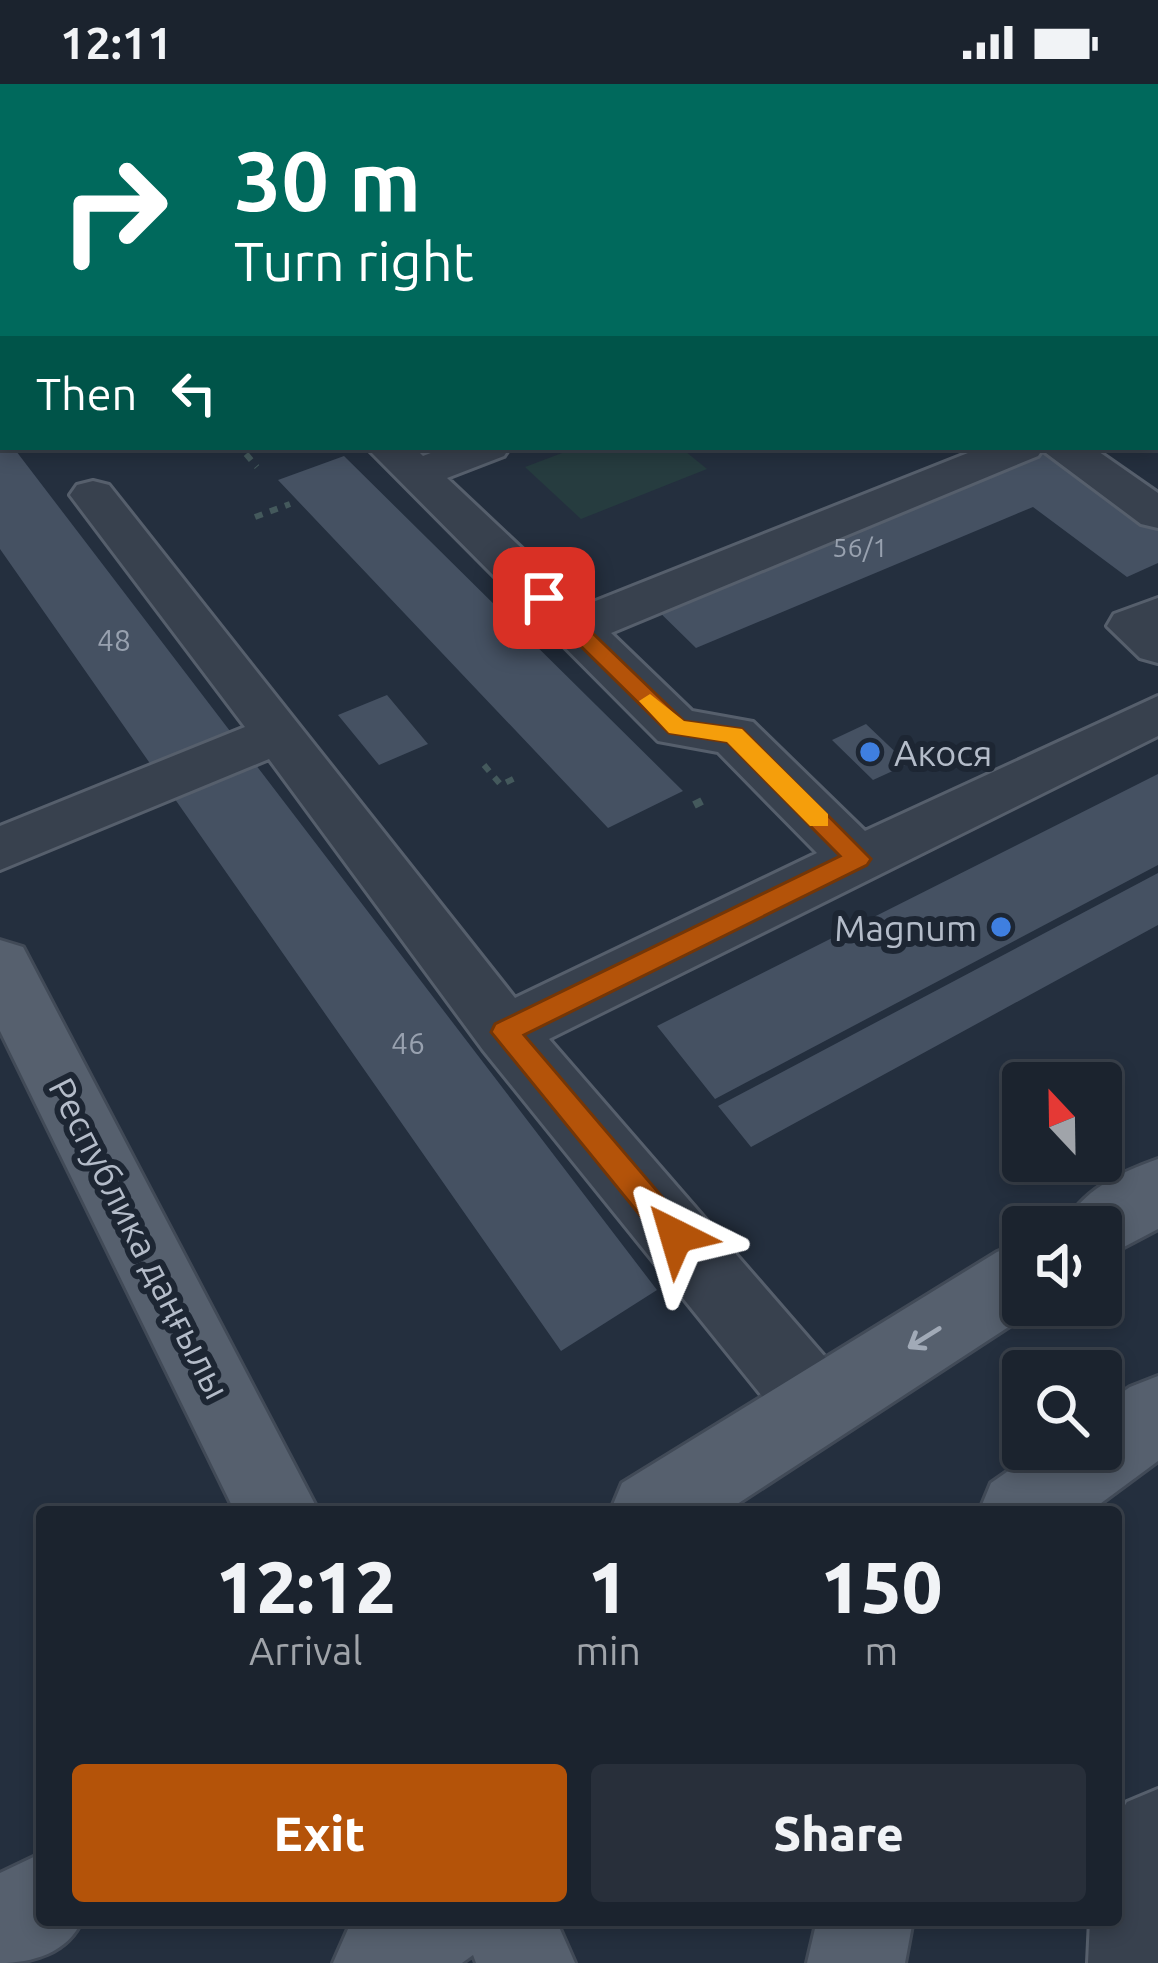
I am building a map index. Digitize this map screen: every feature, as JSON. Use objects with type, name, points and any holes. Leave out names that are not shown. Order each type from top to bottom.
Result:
[{"type":"main road","name":"Республика даңғылы","points":[[0,965],[275,1506]]},
{"type":"main road","points":[[1122,1213],[1158,1190]]},
{"type":"main road","points":[[660,1506],[1002,1289]]},
{"type":"main road","points":[[1028,1506],[1158,1414]]},
{"type":"main road","points":[[1100,1506],[1158,1432]]},
{"type":"main road","points":[[0,1928],[36,1904]]},
{"type":"main road","points":[[509,1926],[526,1963]]},
{"type":"main road","points":[[856,1963],[864,1926]]},
{"type":"street","points":[[402,460],[468,450]]},
{"type":"street","points":[[576,628],[1015,450]]},
{"type":"street","points":[[1067,450],[1158,514]]},
{"type":"street","points":[[402,460],[677,728],[734,735],[858,859]]},
{"type":"street","points":[[93,495],[505,1032],[818,1406]]},
{"type":"street","points":[[1158,614],[1132,626],[1158,646]]},
{"type":"street","points":[[505,1032],[1158,714]]},
{"type":"street","points":[[0,849],[279,734]]},
{"type":"street","points":[[1134,1963],[1136,1915],[1153,1838],[1158,1834]]},
{"type":"path","points":[[246,454],[257,467]]},
{"type":"path","points":[[255,517],[290,504]]},
{"type":"path","points":[[484,765],[501,785],[519,776]]},
{"type":"path","points":[[694,806],[710,797]]},
{"type":"green space","points":[[570,450],[684,450],[707,469],[581,519],[525,467]]},
{"type":"building","points":[[0,450],[15,450],[657,1290],[561,1351],[0,549]]},
{"type":"building","points":[[1024,450],[1044,450],[1158,531],[1158,563],[1127,577],[1033,507],[696,648],[648,601]]},
{"type":"building","points":[[344,456],[683,791],[608,828],[278,480]]},
{"type":"building","points":[[387,695],[428,744],[379,765],[338,715]]},
{"type":"building","name":"Акося","points":[[866,724],[908,764],[873,780],[832,740]]},
{"type":"building","points":[[1158,774],[1158,865],[715,1099],[657,1026]]},
{"type":"building","points":[[1158,873],[1158,925],[751,1147],[718,1106]]},
{"type":"slow traffic","points":[[650,701],[677,728],[734,735],[819,820]]},
{"type":"place","name":"Акося","points":[[870,752]]},
{"type":"place","name":"Magnum","points":[[1001,927]]},
{"type":"route","points":[[544,598],[677,728],[734,735],[858,859],[505,1032],[676,1236]]}]
